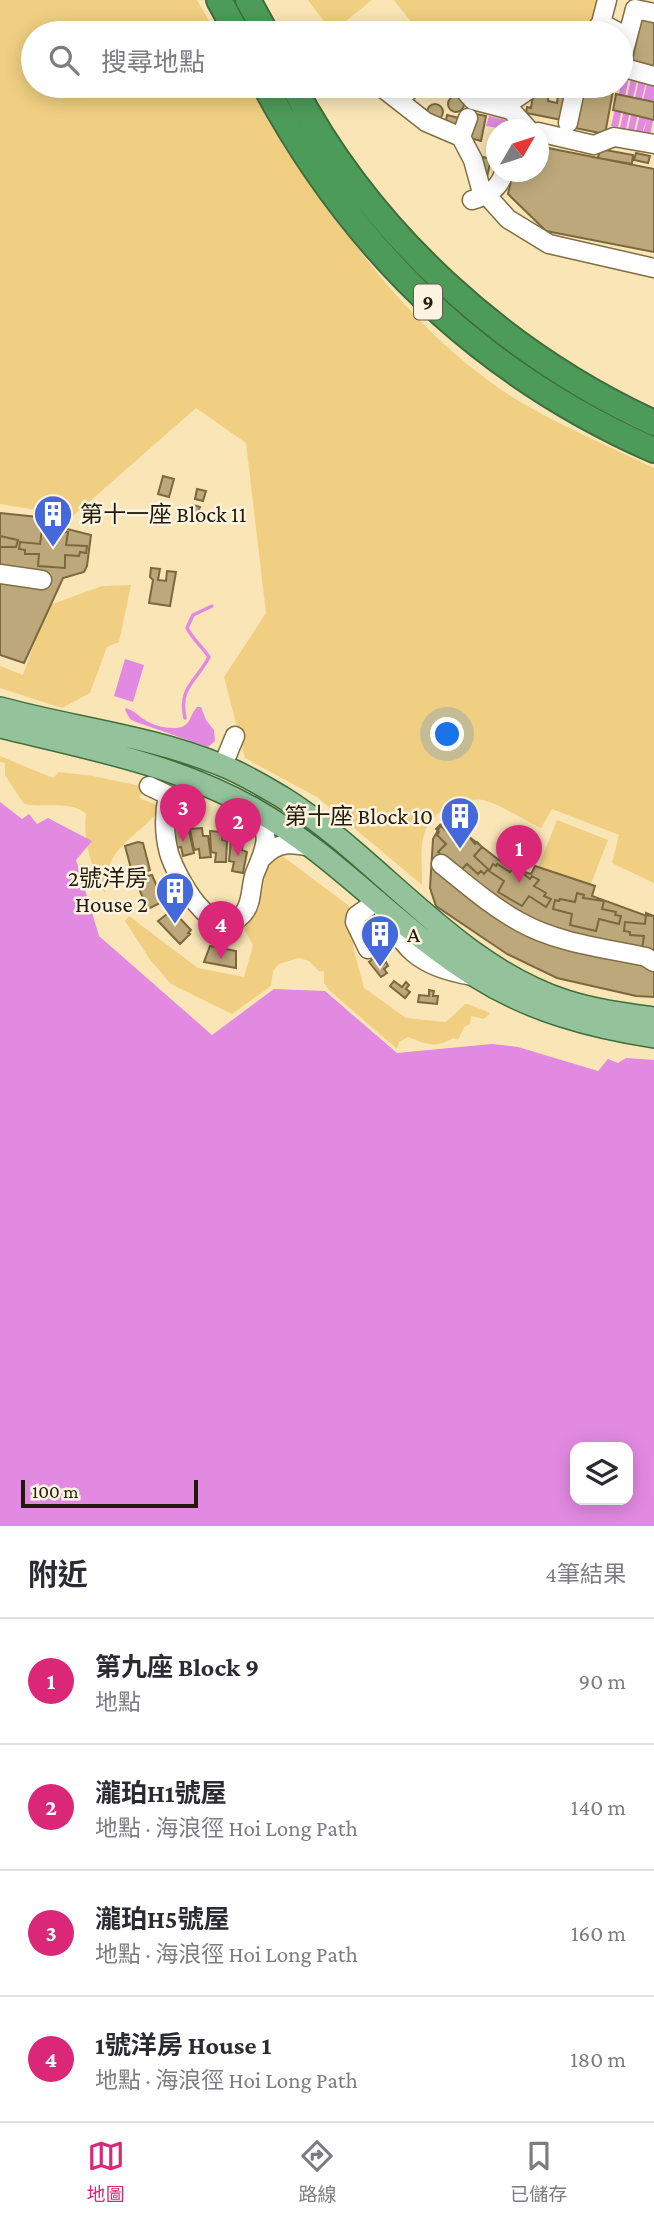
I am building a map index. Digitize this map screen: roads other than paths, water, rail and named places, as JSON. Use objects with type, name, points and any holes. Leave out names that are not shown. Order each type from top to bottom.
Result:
[{"type":"highway","points":[[219,0],[230,21]]},
{"type":"highway","points":[[248,0],[259,21]]},
{"type":"highway","name":"9","points":[[272,98],[295,140],[330,192],[369,241],[424,298],[471,340],[522,379],[604,428],[654,450]]},
{"type":"highway","name":"9","points":[[300,98],[358,186],[400,237],[456,292],[555,368],[608,400],[654,423]]},
{"type":"main road","points":[[0,708],[166,746],[223,765],[282,797],[337,836],[466,946],[500,969],[565,1000],[626,1015],[654,1018]]},
{"type":"main road","points":[[0,727],[161,768],[212,788],[255,809],[313,847],[412,930],[476,977],[523,1002],[564,1018],[654,1037]]},
{"type":"street","points":[[600,21],[607,0]]},
{"type":"street","points":[[629,21],[635,9],[654,13]]},
{"type":"street","points":[[633,70],[654,76]]},
{"type":"street","points":[[395,98],[426,122],[461,137],[473,160],[481,189],[479,198]]},
{"type":"street","points":[[472,98],[511,110],[517,119]]},
{"type":"street","points":[[568,123],[573,98]]},
{"type":"street","points":[[461,137],[468,118]]},
{"type":"street","points":[[549,135],[594,145],[614,137],[654,144]]},
{"type":"street","points":[[479,198],[502,182]]},
{"type":"street","points":[[479,198],[549,244],[654,268]]},
{"type":"street","points":[[0,575],[42,580]]},
{"type":"street","points":[[223,765],[235,736]]},
{"type":"street","points":[[149,786],[187,804]]},
{"type":"street","points":[[167,795],[166,834],[172,862],[188,892],[209,916],[226,922],[242,916],[248,905],[254,876],[270,849],[290,843],[313,847]]},
{"type":"street","points":[[255,809],[266,831],[263,857]]},
{"type":"street","points":[[440,864],[521,923],[563,939],[646,957],[654,962]]},
{"type":"street","points":[[368,948],[355,922],[356,916],[378,900]]},
{"type":"waterway","points":[[185,718],[186,691],[209,657],[187,628],[193,615],[212,606]]},
{"type":"place","name":"第十一座 Block 11","points":[[53,548]]},
{"type":"place","name":"瀧珀H5號屋","points":[[183,842]]},
{"type":"place","name":"第十座 Block 10","points":[[460,850]]},
{"type":"place","name":"瀧珀H1號屋","points":[[238,856]]},
{"type":"place","name":"第九座 Block 9","points":[[519,883]]},
{"type":"place","name":"2號洋房 House 2","points":[[175,925]]},
{"type":"place","name":"1號洋房 House 1","points":[[221,959]]},
{"type":"place","name":"A","points":[[380,968]]}]
